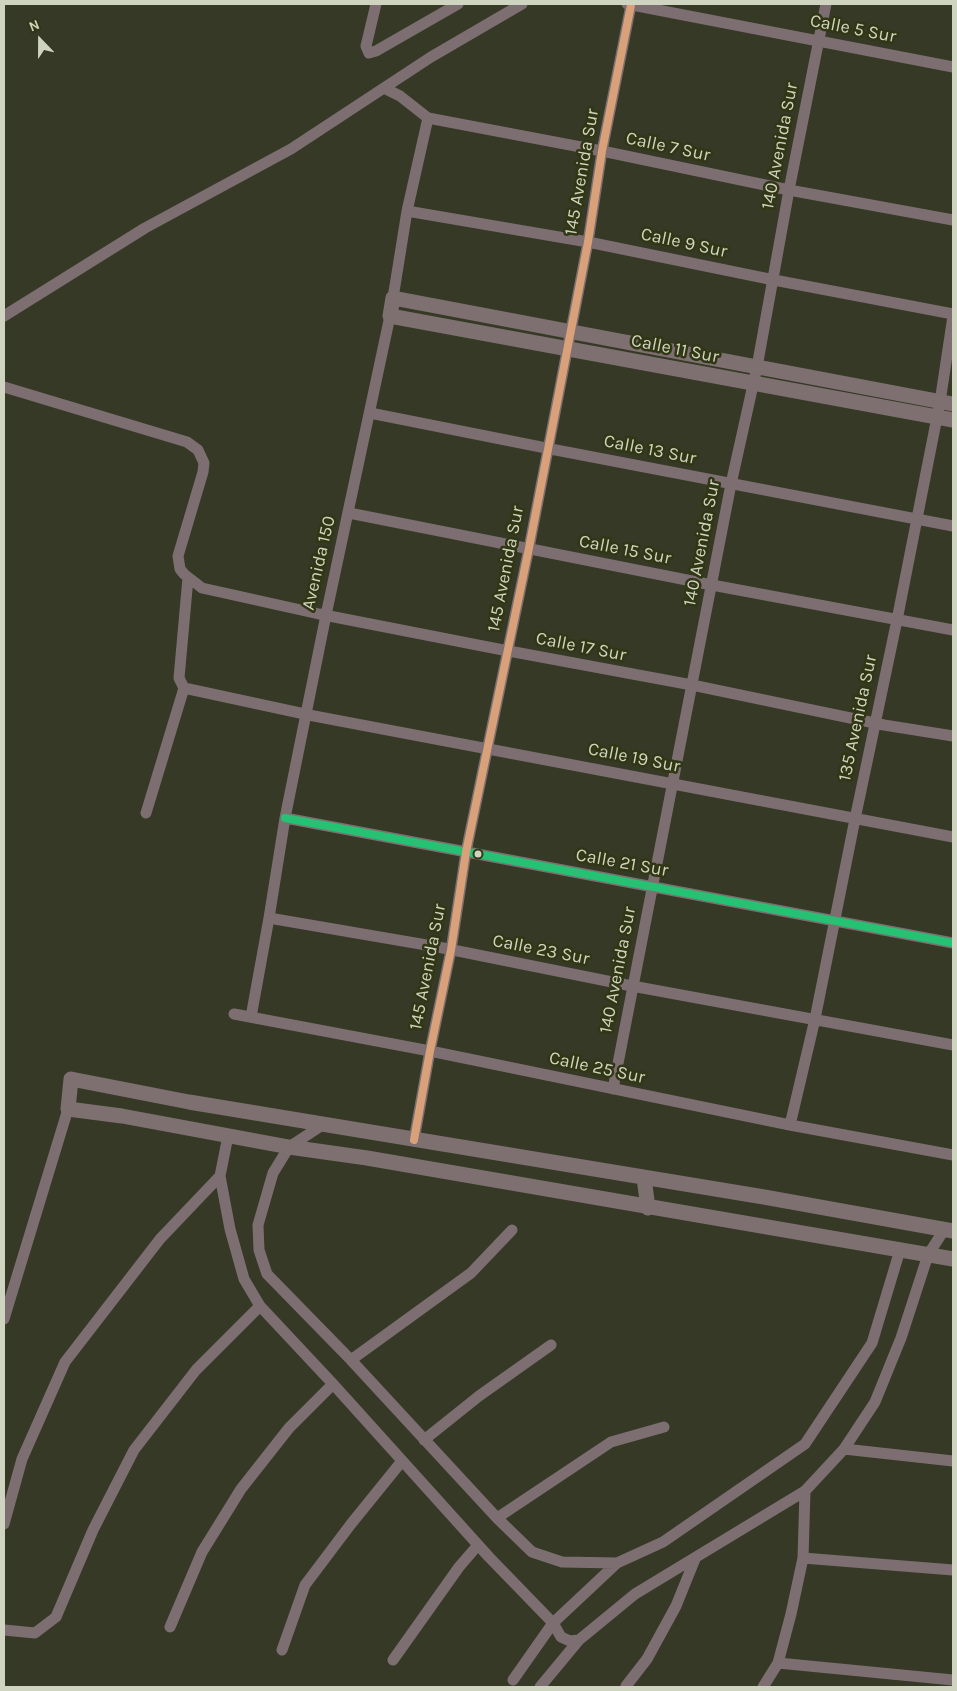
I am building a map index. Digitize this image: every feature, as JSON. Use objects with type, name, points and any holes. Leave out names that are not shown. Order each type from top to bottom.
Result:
[{"type":"main road","name":"Avenida 150","points":[[390,316],[393,298]]},
{"type":"main road","name":"Calle 11 Sur","points":[[393,298],[754,384],[943,408]]},
{"type":"main road","name":"Calle 11 Sur","points":[[390,316],[757,367],[943,408],[953,420]]},
{"type":"main road","points":[[948,1230],[774,1199],[189,1102],[71,1079],[68,1109],[122,1116],[289,1147],[376,1160],[953,1259]]},
{"type":"main road","points":[[644,1178],[648,1208]]},
{"type":"street","points":[[376,4],[366,46],[369,52],[376,52],[458,4]]},
{"type":"street","points":[[4,316],[144,228],[291,149],[431,56],[522,4]]},
{"type":"street","name":"Calle 5 Sur","points":[[629,4],[953,67]]},
{"type":"street","name":"145 Avenida Sur","points":[[414,1140],[451,950],[466,852],[529,548],[588,242],[602,151],[629,4]]},
{"type":"street","name":"140 Avenida Sur","points":[[613,1089],[732,484],[754,384],[789,190],[826,4]]},
{"type":"street","name":"Calle 7 Sur","points":[[384,88],[400,96],[428,118],[602,151],[789,190],[953,220]]},
{"type":"street","name":"Avenida 150","points":[[393,298],[407,211],[428,118]]},
{"type":"street","name":"Calle 9 Sur","points":[[407,211],[588,242],[953,315]]},
{"type":"street","name":"135 Avenida Sur","points":[[790,1125],[815,1019],[916,520],[943,408],[953,315]]},
{"type":"street","name":"Avenida 150","points":[[251,1017],[270,918],[285,818],[390,316]]},
{"type":"street","points":[[4,387],[187,442],[198,450],[204,464],[178,556],[180,569],[188,578],[179,678],[184,688],[146,812]]},
{"type":"street","name":"Calle 13 Sur","points":[[370,412],[953,526]]},
{"type":"street","name":"Calle 15 Sur","points":[[349,513],[712,585],[953,630]]},
{"type":"street","name":"Calle 17 Sur","points":[[188,578],[202,588],[326,615],[953,736]]},
{"type":"street","points":[[184,688],[307,714]]},
{"type":"street","name":"Calle 19 Sur","points":[[307,714],[953,837]]},
{"type":"street","name":"Calle 21 Sur","points":[[285,818],[953,943]]},
{"type":"street","name":"Calle 23 Sur","points":[[270,918],[451,950],[632,986],[953,1045]]},
{"type":"street","name":"Calle 25 Sur","points":[[234,1014],[430,1051],[790,1125],[953,1155]]},
{"type":"street","points":[[4,1319],[68,1109]]},
{"type":"street","points":[[324,1124],[289,1147],[273,1173],[258,1225],[259,1250],[268,1274],[351,1360],[497,1518],[532,1552],[562,1562],[617,1563]]},
{"type":"street","points":[[228,1136],[220,1176],[230,1229],[244,1278],[260,1306],[478,1545],[553,1623],[561,1637],[570,1642],[579,1640]]},
{"type":"street","points":[[4,1524],[22,1459],[65,1362],[160,1239],[220,1176]]},
{"type":"street","points":[[351,1360],[472,1273],[512,1230]]},
{"type":"street","points":[[540,1687],[579,1640],[635,1594],[805,1491],[844,1448],[874,1402],[901,1338],[928,1255],[948,1230]]},
{"type":"street","points":[[513,1680],[553,1623],[617,1563],[663,1542],[805,1444],[872,1343],[900,1250]]},
{"type":"street","points":[[4,1630],[35,1633],[56,1617],[93,1530],[134,1450],[196,1370],[260,1306]]},
{"type":"street","points":[[424,1440],[479,1396],[551,1345]]},
{"type":"street","points":[[170,1627],[202,1552],[242,1489],[289,1428],[333,1384]]},
{"type":"street","points":[[497,1518],[611,1442],[664,1427]]},
{"type":"street","points":[[844,1448],[953,1461]]},
{"type":"street","points":[[282,1650],[305,1585],[351,1524],[402,1462]]},
{"type":"street","points":[[763,1687],[778,1663],[803,1558],[805,1491]]},
{"type":"street","points":[[393,1660],[459,1566],[478,1545]]},
{"type":"street","points":[[803,1558],[953,1570]]},
{"type":"street","points":[[626,1686],[647,1659],[672,1613],[695,1559]]},
{"type":"street","points":[[778,1663],[953,1680]]},
{"type":"transit line","points":[[414,1140],[451,950],[466,852],[529,548],[588,242],[602,151],[631,5]]},
{"type":"transit line","points":[[285,818],[953,943]]}]
